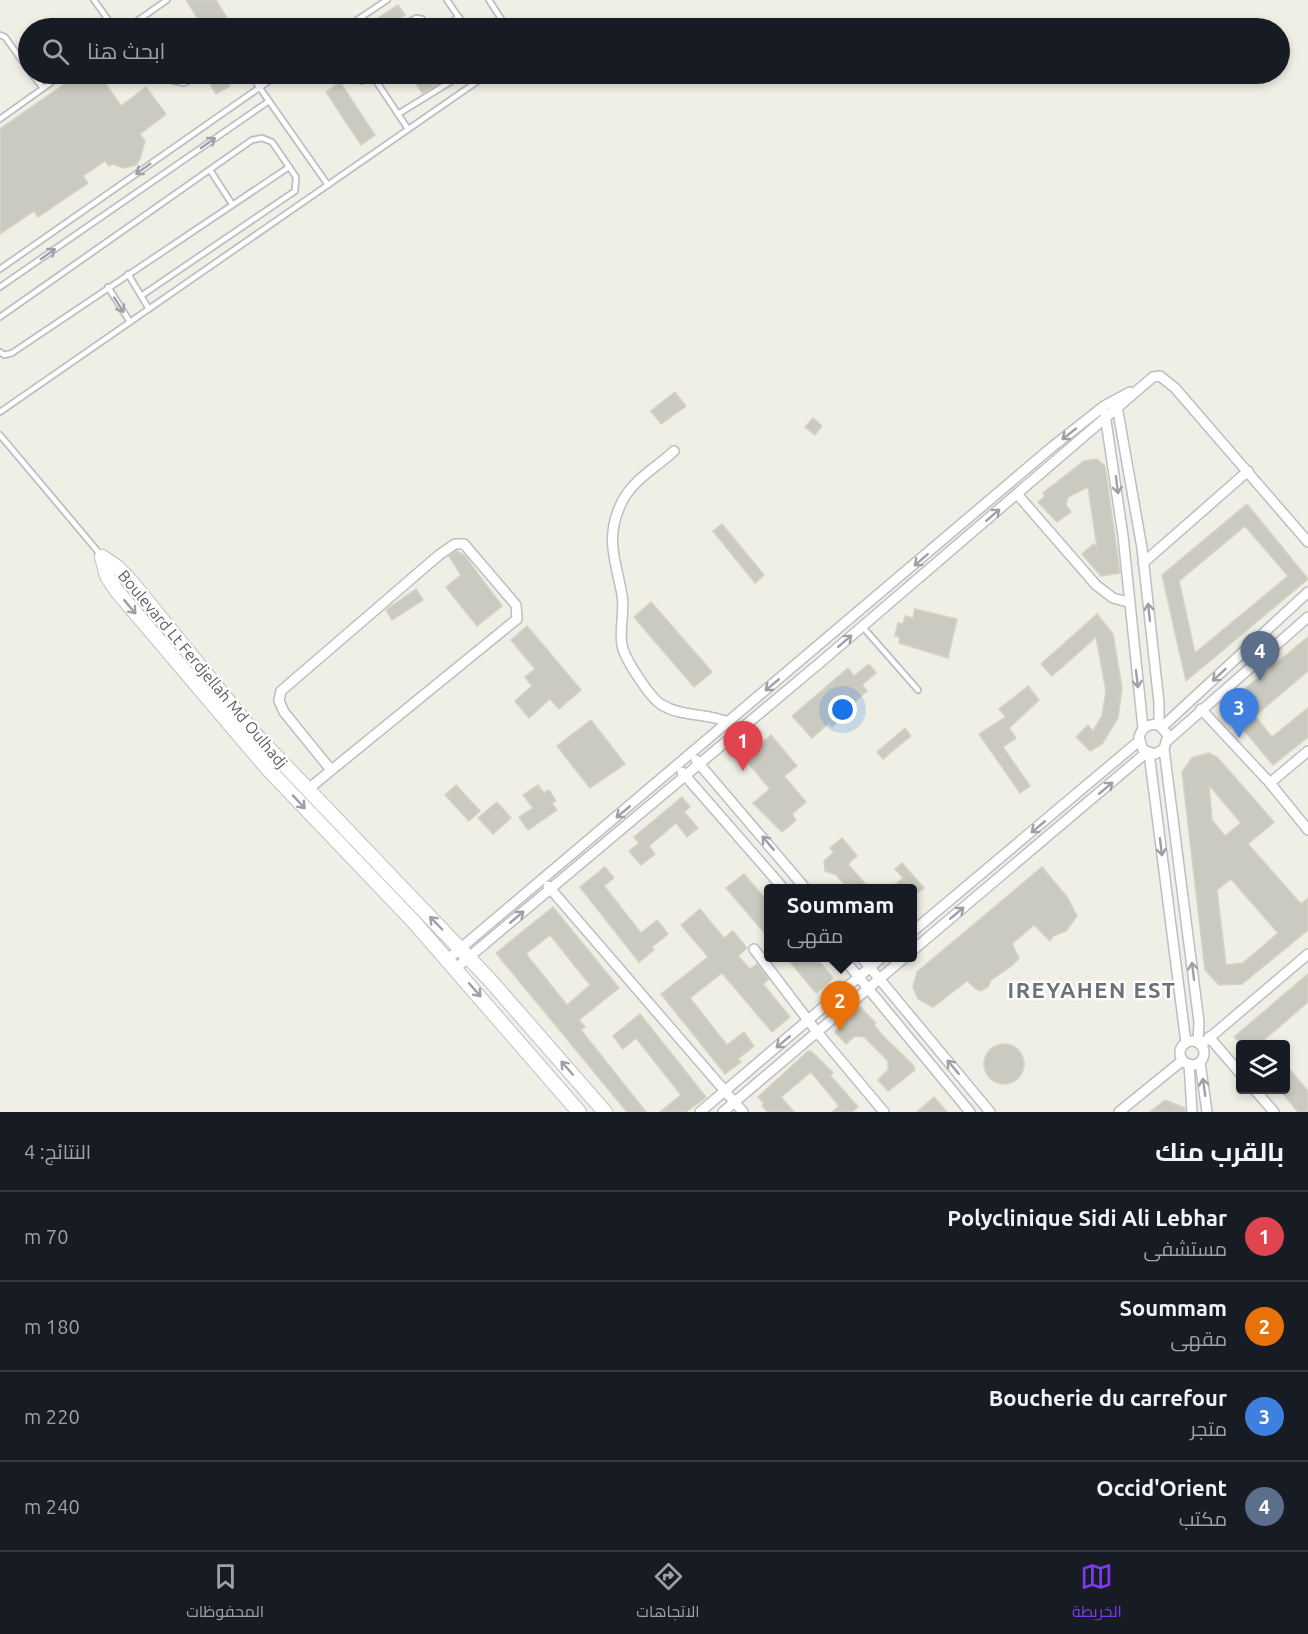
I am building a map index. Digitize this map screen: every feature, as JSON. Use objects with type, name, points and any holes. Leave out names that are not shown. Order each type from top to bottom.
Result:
[{"type":"street","points":[[464,953],[550,888],[699,764],[1153,377],[1160,376],[1167,380],[1308,542]]},
{"type":"street","points":[[452,964],[543,879],[1104,406],[1135,390]]},
{"type":"street","points":[[1116,398],[1143,563],[1160,726],[1166,744],[1199,1022],[1199,1043],[1204,1055],[1200,1062],[1207,1112]]},
{"type":"street","points":[[917,928],[1139,741],[1143,728],[1128,602],[1123,536],[1104,406]]},
{"type":"street","points":[[674,451],[634,483],[615,518],[612,535],[614,571],[622,596],[622,646],[643,684],[661,705],[692,715],[715,716],[728,722]]},
{"type":"street","points":[[1143,563],[1248,471]]},
{"type":"street","points":[[1017,494],[1096,585],[1113,598],[1128,602]]},
{"type":"street","points":[[307,790],[517,619],[516,605],[464,544],[455,544],[439,555],[281,692],[279,701],[284,712],[331,770]]},
{"type":"street","name":"Boulevard Lt Ferdjellah Md Oulhadj","points":[[102,557],[107,576],[116,590],[273,764],[328,833],[452,964],[579,1112]]},
{"type":"street","points":[[1143,728],[1148,725],[1160,726],[1308,592]]},
{"type":"street","points":[[917,947],[1148,753],[1155,754],[1201,709],[1308,617]]},
{"type":"street","points":[[1201,709],[1270,783],[1308,830]]},
{"type":"street","points":[[1139,741],[1148,753],[1186,1043],[1180,1053],[1186,1062],[1192,1112]]},
{"type":"street","points":[[1270,783],[1308,751]]},
{"type":"street","points":[[691,754],[802,884]]},
{"type":"street","name":"Boulevard Lt Ferdjellah Md Oulhadj","points":[[273,764],[307,790],[464,953],[605,1112]]},
{"type":"street","points":[[677,766],[780,884]]},
{"type":"street","points":[[328,833],[339,823]]},
{"type":"street","points":[[543,879],[743,1112]]},
{"type":"street","points":[[754,949],[817,1032],[884,1112]]},
{"type":"street","points":[[1186,1043],[1199,1043],[1209,1037],[1308,954]]},
{"type":"street","points":[[847,962],[970,1112]]},
{"type":"street","points":[[866,962],[990,1112]]},
{"type":"street","points":[[700,1112],[876,962]]},
{"type":"street","points":[[723,1112],[898,962]]},
{"type":"street","points":[[1209,1037],[1236,1068]]},
{"type":"street","points":[[1119,1112],[1186,1062],[1200,1062]]},
{"type":"street","points":[[1259,1094],[1274,1112]]},
{"type":"lane","points":[[94,0],[107,18]]},
{"type":"lane","points":[[141,18],[167,0]]},
{"type":"lane","points":[[360,18],[387,0]]},
{"type":"lane","points":[[447,0],[459,17]]},
{"type":"lane","points":[[489,0],[501,18]]},
{"type":"lane","points":[[0,35],[5,37],[18,55]]},
{"type":"lane","points":[[40,84],[43,88]]},
{"type":"lane","points":[[0,119],[49,84]]},
{"type":"lane","points":[[257,84],[328,185]]},
{"type":"lane","points":[[0,269],[264,84]]},
{"type":"lane","points":[[379,84],[408,129]]},
{"type":"lane","points":[[398,114],[446,84]]},
{"type":"lane","points":[[0,412],[473,84]]},
{"type":"lane","points":[[0,287],[269,101]]},
{"type":"lane","points":[[0,317],[252,140],[262,138],[272,142],[296,177],[297,186],[284,199],[141,296]]},
{"type":"lane","points":[[0,352],[4,355],[12,353],[289,167]]},
{"type":"lane","points":[[210,170],[232,204]]},
{"type":"lane","points":[[284,199],[291,211]]},
{"type":"lane","points":[[128,274],[149,309]]},
{"type":"lane","points":[[108,287],[130,322]]},
{"type":"lane","points":[[0,435],[102,557]]},
{"type":"lane","points":[[862,626],[918,690]]},
{"type":"building","points":[[186,0],[216,0],[227,18],[198,18]]},
{"type":"building","points":[[398,5],[405,15],[400,18],[378,18]]},
{"type":"building","points":[[65,84],[106,84],[121,106],[146,87],[166,114],[140,134],[145,141],[136,165],[123,168],[113,164],[109,166],[105,161],[83,176],[88,183],[38,217],[34,211],[0,234],[0,129]]},
{"type":"building","points":[[210,84],[229,84],[230,86],[216,94]]},
{"type":"building","points":[[337,84],[341,84],[375,135],[361,145],[326,92]]},
{"type":"building","points":[[416,84],[438,84],[422,93]]},
{"type":"building","points":[[675,392],[686,406],[661,424],[651,411]]},
{"type":"building","points":[[813,418],[822,426],[815,435],[805,427]]},
{"type":"building","points":[[1097,459],[1105,466],[1120,573],[1101,576],[1082,554],[1094,544],[1097,547],[1088,487],[1068,497],[1066,505],[1071,512],[1057,522],[1038,502],[1045,496],[1043,493],[1084,461]]},
{"type":"building","points":[[1247,504],[1308,579],[1186,681],[1162,575]],"holes":[[[1245,526],[1288,576],[1195,653],[1179,581]]]},
{"type":"building","points":[[722,524],[764,575],[755,583],[713,531]]},
{"type":"building","points":[[457,551],[465,556],[502,606],[477,626],[446,587],[461,575],[449,556]]},
{"type":"building","points":[[416,589],[423,600],[392,620],[386,610]]},
{"type":"building","points":[[651,602],[712,672],[694,687],[634,617]]},
{"type":"building","points":[[915,609],[957,619],[948,658],[899,643],[900,637],[895,636],[898,623],[903,624],[905,616],[913,618]]},
{"type":"building","points":[[1097,614],[1113,634],[1122,688],[1118,718],[1102,744],[1090,751],[1076,737],[1088,725],[1093,731],[1102,716],[1106,691],[1096,637],[1052,676],[1041,664]]},
{"type":"building","points":[[527,626],[581,690],[559,709],[550,699],[529,718],[515,701],[532,686],[525,677],[535,669],[511,640]]},
{"type":"building","points":[[1308,637],[1308,671],[1255,716],[1272,737],[1308,708],[1308,737],[1273,765],[1224,706]]},
{"type":"building","points":[[869,664],[876,673],[862,685],[867,691],[845,710],[848,713],[832,727],[829,723],[812,738],[792,716],[848,668],[854,676]]},
{"type":"building","points":[[1028,686],[1039,700],[1009,728],[1016,738],[1003,747],[1030,786],[1020,793],[979,734],[1006,717],[999,709]]},
{"type":"building","points":[[591,720],[625,764],[590,788],[557,746]]},
{"type":"building","points":[[905,728],[911,736],[883,759],[877,752]]},
{"type":"building","points":[[771,735],[797,766],[784,776],[806,802],[792,814],[796,820],[782,832],[753,803],[770,789],[744,758]]},
{"type":"building","points":[[1208,753],[1217,757],[1274,822],[1248,844],[1301,904],[1308,898],[1308,930],[1242,984],[1219,985],[1205,970],[1182,772],[1192,758]],"holes":[[[1209,785],[1241,823],[1225,836],[1212,820]],[[1231,879],[1278,933],[1243,963],[1226,965],[1217,890]]]},
{"type":"building","points":[[456,785],[480,811],[469,821],[445,795]]},
{"type":"building","points":[[538,785],[544,793],[549,790],[556,801],[552,803],[557,810],[528,830],[519,817],[533,808],[523,795]]},
{"type":"building","points":[[682,797],[690,807],[684,812],[698,828],[687,837],[676,823],[649,846],[655,854],[641,865],[629,851],[639,843],[634,837]]},
{"type":"building","points":[[497,802],[511,818],[493,834],[478,818]]},
{"type":"building","points":[[842,838],[857,856],[848,864],[866,884],[844,884],[836,875],[825,871],[824,861],[834,852],[830,848]]},
{"type":"building","points":[[902,863],[924,888],[917,893],[917,884],[896,884],[903,878],[895,869]]},
{"type":"building","points":[[605,867],[614,878],[604,886],[641,933],[657,920],[668,934],[639,962],[580,887]]},
{"type":"building","points":[[1042,867],[1067,897],[1077,916],[1066,931],[1053,936],[1050,941],[1034,925],[1012,944],[1019,958],[981,991],[967,981],[933,1007],[918,999],[913,987],[917,972]]},
{"type":"building","points":[[744,874],[764,897],[764,932],[726,888]]},
{"type":"building","points":[[553,907],[619,988],[579,1020],[585,1027],[581,1030],[646,1112],[627,1112],[496,953]],"holes":[[[550,935],[590,985],[567,1005],[526,954]]]},
{"type":"building","points":[[700,909],[724,938],[733,931],[747,948],[738,956],[750,969],[757,964],[769,979],[763,984],[790,1017],[772,1032],[722,973],[690,998],[727,1045],[744,1032],[754,1046],[738,1059],[741,1062],[725,1074],[661,994],[708,957],[681,925]]},
{"type":"building","points":[[790,962],[820,962],[833,978],[816,993]]},
{"type":"building","points":[[1308,974],[1308,1002],[1264,1040],[1237,1040],[1234,1037]]},
{"type":"building","points":[[860,1007],[876,1023],[874,1025],[882,1035],[913,1065],[915,1070],[888,1091],[878,1080],[888,1070],[888,1061],[864,1037],[855,1036],[846,1044],[835,1032]]},
{"type":"building","points":[[640,1014],[706,1097],[686,1112],[660,1112],[681,1095],[636,1038],[623,1049],[613,1036]]},
{"type":"building","points":[[1004,1044],[1018,1050],[1024,1064],[1018,1078],[1004,1084],[990,1078],[984,1064],[990,1050]]},
{"type":"building","points":[[808,1051],[812,1052],[833,1073],[830,1075],[858,1107],[852,1112],[832,1112],[839,1106],[811,1072],[781,1097],[794,1112],[768,1112],[762,1106],[764,1104],[758,1097]]},
{"type":"building","points":[[1290,1070],[1308,1091],[1308,1112],[1298,1112],[1283,1094],[1290,1094]]},
{"type":"building","points":[[934,1097],[947,1112],[917,1112]]},
{"type":"building","points":[[1165,1100],[1185,1108],[1185,1112],[1150,1112]]},
{"type":"place","name":"Occid'Orient","points":[[1260,681]]},
{"type":"place","name":"Boucherie du carrefour","points":[[1239,738]]},
{"type":"place","name":"Polyclinique Sidi Ali Lebhar","points":[[743,771]]},
{"type":"place","name":"Soummam","points":[[840,1031]]},
{"type":"district","name":"IREYAHEN EST","points":[[1092,989]]}]
